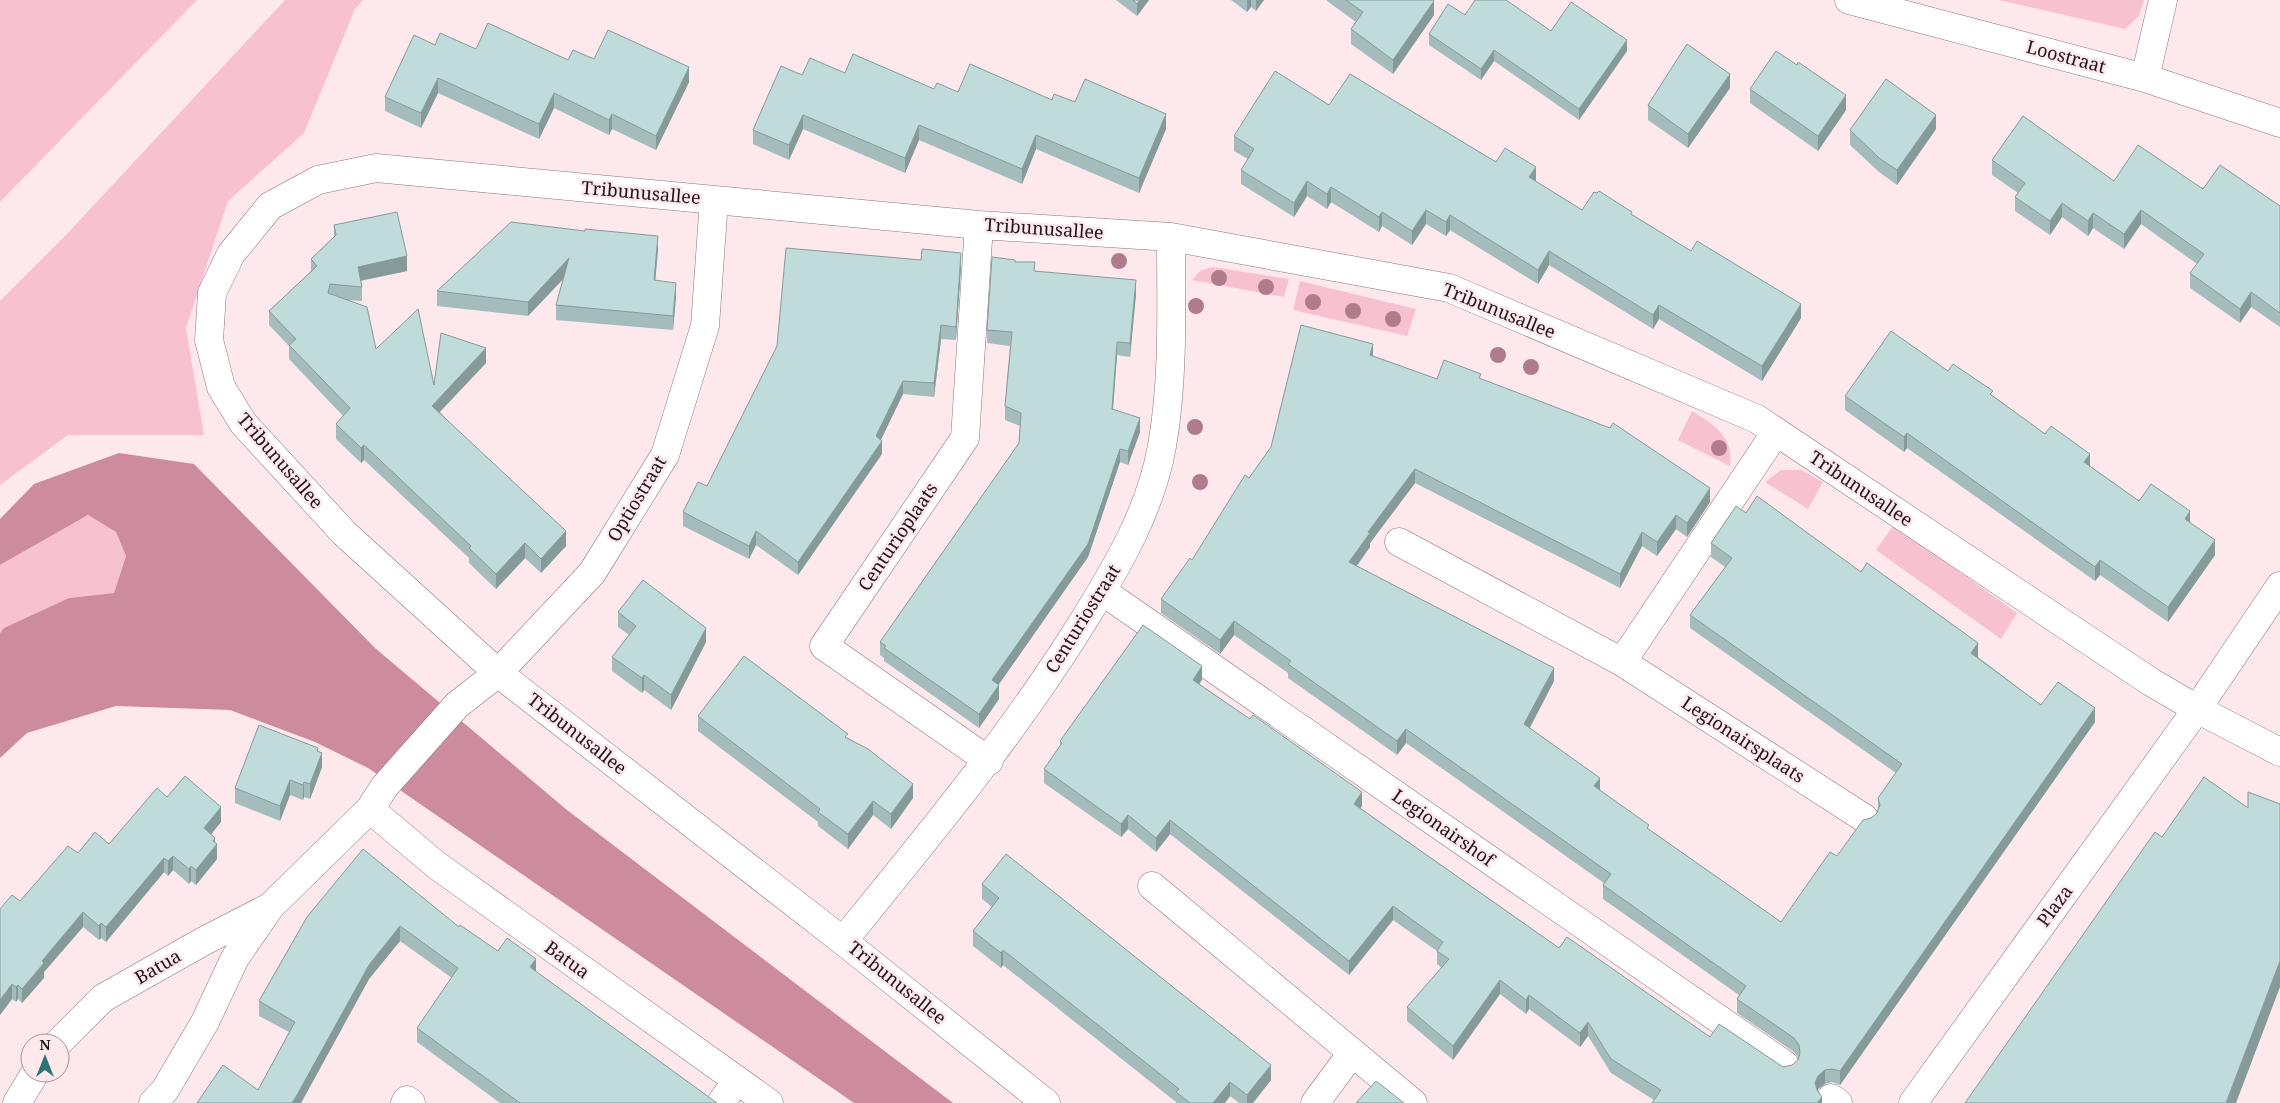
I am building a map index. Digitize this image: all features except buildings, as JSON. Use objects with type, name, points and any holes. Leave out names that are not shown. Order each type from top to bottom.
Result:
[{"type":"street","name":"Loostraat","points":[[1849,0],[2145,78],[2280,122]]},
{"type":"street","points":[[2145,78],[2163,0]]},
{"type":"street","name":"Tribunusallee","points":[[1046,1103],[844,941],[498,673],[344,534],[243,422],[220,387],[209,340],[212,293],[231,254],[270,206],[318,180],[376,168],[979,225],[1171,237],[1449,288],[1757,419],[2151,682],[2197,709]]},
{"type":"street","name":"Optiostraat","points":[[498,673],[592,573],[665,455],[705,326],[714,200]]},
{"type":"street","name":"Centurioplaats","points":[[979,225],[965,438],[824,646],[989,761]]},
{"type":"street","name":"Centuriostraat","points":[[844,941],[989,761],[1062,655],[1102,591],[1141,521],[1162,447],[1170,374],[1171,237]]},
{"type":"street","points":[[1622,662],[1776,432]]},
{"type":"street","name":"Legionairsplaats","points":[[1399,542],[1622,662],[1864,818]]},
{"type":"street","name":"Plaza","points":[[1913,1103],[2197,709],[2280,586]]},
{"type":"street","name":"Legionairshof","points":[[1102,591],[1785,1065]]},
{"type":"street","name":"Batua","points":[[153,1103],[165,1090],[205,1022],[235,958],[270,907],[370,809],[385,786],[457,705],[498,673]]},
{"type":"street","points":[[2197,709],[2280,752]]},
{"type":"street","name":"Batua","points":[[370,809],[435,864],[769,1103]]},
{"type":"street","points":[[1152,886],[1413,1103]]},
{"type":"street","name":"Batua","points":[[68,1033],[103,998],[204,941],[270,907]]},
{"type":"street","points":[[1314,1103],[1352,1052]]},
{"type":"street","points":[[721,1103],[738,1080]]},
{"type":"street","points":[[17,1103],[29,1083]]},
{"type":"street","points":[[405,1103],[407,1100],[411,1103]]},
{"type":"shaded area","points":[[0,0],[197,0],[0,202]]},
{"type":"shaded area","points":[[285,0],[363,0],[355,9],[304,133],[228,201],[186,328],[204,435],[68,435],[0,485],[0,301],[65,236]]},
{"type":"shaded area","points":[[1999,0],[2144,0],[2139,16],[2125,29]]},
{"type":"shaded area","points":[[1212,267],[1289,279],[1284,297],[1192,280],[1200,271]]},
{"type":"shaded area","points":[[1300,281],[1416,309],[1407,336],[1293,310]]},
{"type":"shaded area","points":[[1692,411],[1708,421],[1726,439],[1729,447],[1730,466],[1678,440]]},
{"type":"shaded area","points":[[119,453],[194,464],[375,648],[567,810],[953,1103],[854,1103],[368,768],[315,742],[230,710],[116,706],[27,733],[0,758],[0,633],[4,628],[69,598],[114,593],[126,556],[116,532],[88,515],[0,565],[0,519],[34,484]]},
{"type":"shaded area","points":[[1781,470],[1801,470],[1823,482],[1808,509],[1765,482]]},
{"type":"shaded area","points":[[88,515],[116,532],[126,556],[114,593],[69,598],[5,628],[0,633],[0,565]]},
{"type":"shaded area","points":[[1894,525],[2017,613],[2001,639],[1876,550]]}]
